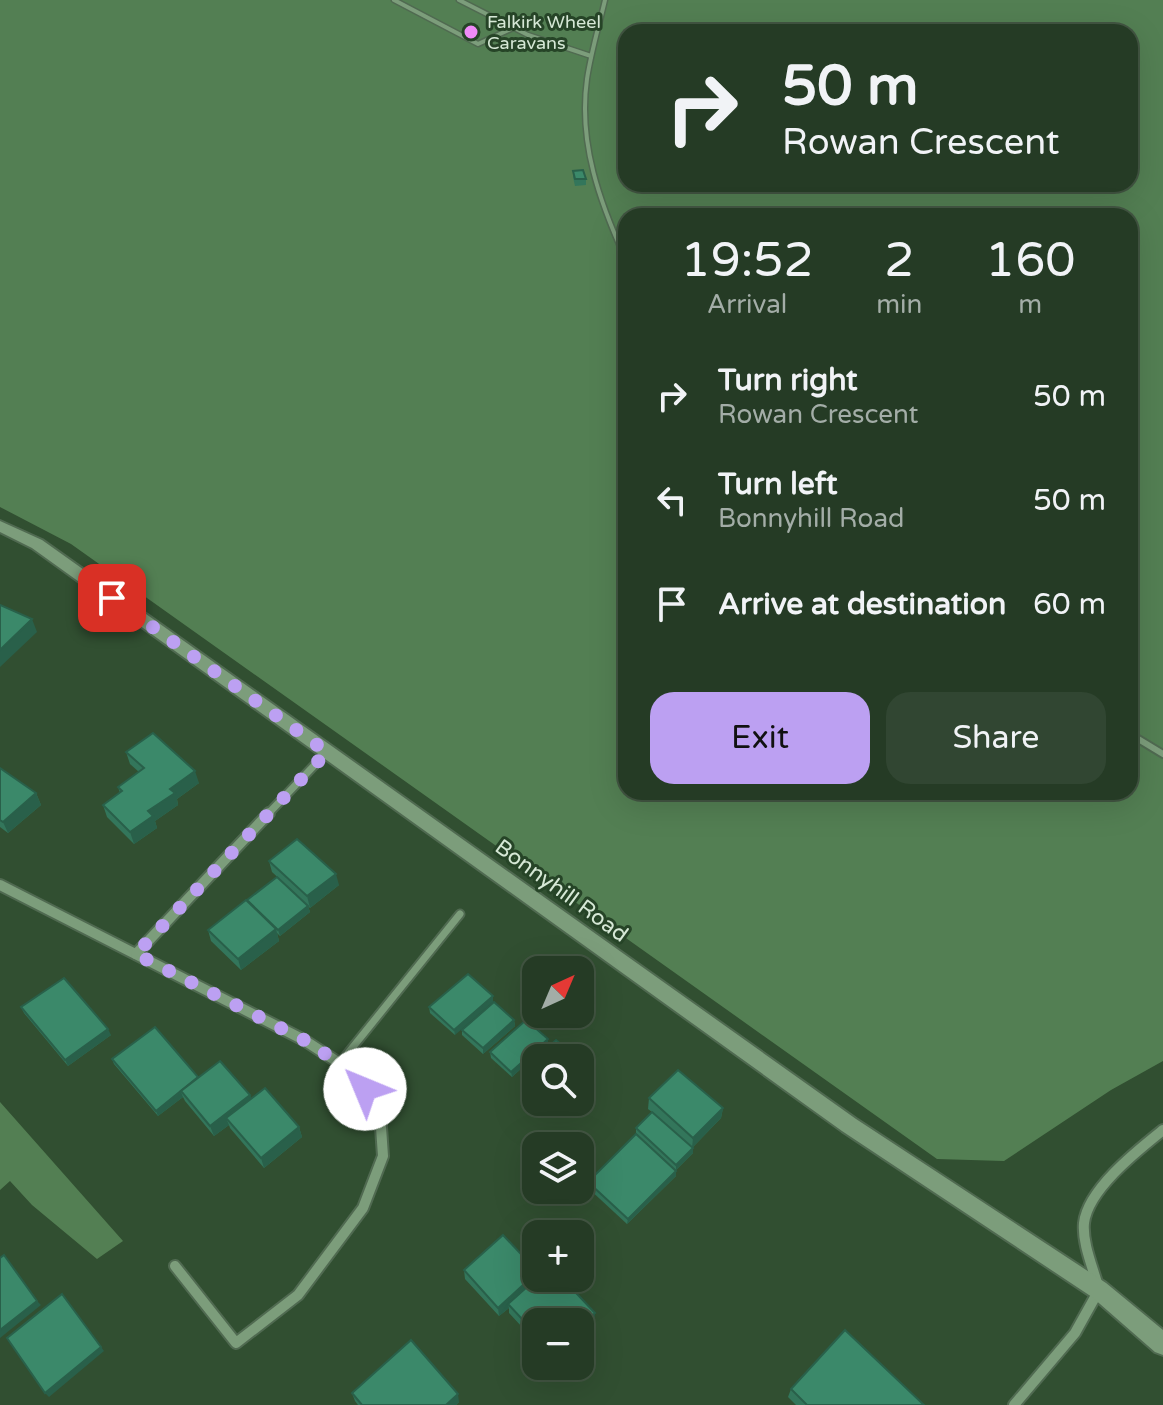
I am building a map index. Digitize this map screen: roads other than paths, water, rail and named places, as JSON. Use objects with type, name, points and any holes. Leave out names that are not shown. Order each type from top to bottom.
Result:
[{"type":"main road","name":"Bonnyhill Road","points":[[0,526],[37,544],[849,1125],[1099,1290],[1163,1344]]},
{"type":"street","points":[[136,954],[327,752]]},
{"type":"street","points":[[0,885],[304,1040],[356,1074],[380,1113],[383,1156],[363,1208],[298,1295],[236,1343],[175,1266]]},
{"type":"street","points":[[1014,1405],[1075,1333],[1099,1290],[1084,1223],[1099,1191],[1131,1154],[1163,1130]]},
{"type":"lane","points":[[394,0],[478,44],[513,28]]},
{"type":"lane","points":[[459,0],[513,28],[591,56]]},
{"type":"lane","points":[[605,0],[591,56],[586,113],[587,150],[601,208],[618,243]]},
{"type":"lane","points":[[1138,739],[1163,754]]},
{"type":"lane","points":[[340,1063],[460,914]]},
{"type":"place","name":"Falkirk Wheel Caravans","points":[[471,32]]}]
